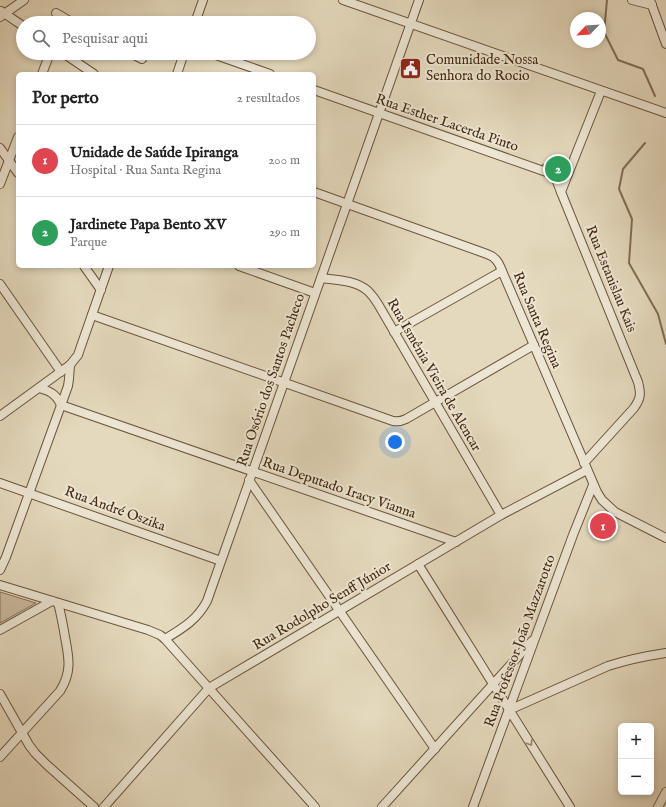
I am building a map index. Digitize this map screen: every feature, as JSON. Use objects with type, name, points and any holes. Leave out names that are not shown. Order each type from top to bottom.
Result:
[{"type":"street","points":[[16,22],[2,14],[24,0]]},
{"type":"street","points":[[197,16],[203,0]]},
{"type":"street","points":[[343,0],[666,113]]},
{"type":"street","name":"Rua Osório dos Santos Pacheco","points":[[165,639],[187,625],[199,614],[207,601],[419,0]]},
{"type":"street","points":[[632,0],[651,3],[666,44]]},
{"type":"street","points":[[56,13],[61,16]]},
{"type":"street","points":[[43,72],[47,60]]},
{"type":"street","points":[[73,60],[91,72]]},
{"type":"street","points":[[178,72],[182,60]]},
{"type":"street","points":[[230,60],[264,72]]},
{"type":"street","name":"Rua Esther Lacerda Pinto","points":[[316,91],[552,174],[556,179],[561,192]]},
{"type":"street","points":[[561,192],[601,91]]},
{"type":"street","points":[[0,184],[16,142]]},
{"type":"street","points":[[0,148],[16,170]]},
{"type":"street","name":"Rua Estanislau Kais","points":[[561,192],[640,390],[638,403],[585,467]]},
{"type":"street","name":"Rua Santa Regina","points":[[316,193],[487,254],[496,259],[585,467],[602,500],[615,512],[666,538]]},
{"type":"street","points":[[85,268],[101,290]]},
{"type":"street","points":[[0,416],[70,365],[78,355],[108,268]]},
{"type":"street","points":[[245,268],[316,293]]},
{"type":"street","points":[[394,332],[502,271]]},
{"type":"street","name":"Rua Ismênia Vieira de Alencar","points":[[321,278],[353,283],[361,286],[367,290],[378,304],[501,515]]},
{"type":"street","points":[[0,284],[61,372]]},
{"type":"street","points":[[92,315],[396,422],[406,419],[435,403],[534,345]]},
{"type":"street","points":[[0,570],[61,405],[69,379],[70,365]]},
{"type":"street","name":"Rua Deputado Iracy Vianna","points":[[39,388],[49,391],[55,395],[61,405],[456,542]]},
{"type":"street","name":"Rua Rodolpho Senff Júnior","points":[[104,807],[209,688],[585,467]]},
{"type":"street","points":[[250,480],[435,749]]},
{"type":"street","name":"Rua André Oszika","points":[[0,482],[221,561]]},
{"type":"street","name":"Rua Professor João Mazzarotto","points":[[473,807],[573,535],[593,485]]},
{"type":"street","points":[[418,564],[570,807]]},
{"type":"street","points":[[0,585],[154,632],[165,639],[315,807]]},
{"type":"street","points":[[0,630],[55,602]]},
{"type":"street","points":[[0,757],[60,691],[68,675],[68,655],[55,602]]},
{"type":"street","points":[[382,807],[536,637]]},
{"type":"street","points":[[509,710],[608,666],[632,659],[666,653]]},
{"type":"street","points":[[0,694],[29,745],[41,759],[94,807]]},
{"type":"street","points":[[658,807],[666,792]]},
{"type":"shaded area","points":[[555,158],[567,162],[563,172],[542,165]]},
{"type":"shaded area","points":[[0,592],[36,603],[0,623]]},
{"type":"waterway","points":[[607,0],[604,32],[618,60],[643,69],[655,96]]},
{"type":"waterway","points":[[645,143],[623,169],[619,189],[632,219],[629,263],[658,314],[666,344]]},
{"type":"place","name":"Comunidade Nossa Senhora do Rocio","points":[[411,68]]},
{"type":"place","name":"Jardinete Papa Bento XV","points":[[558,169]]},
{"type":"place","name":"Unidade de Saúde Ipiranga","points":[[603,526]]}]
